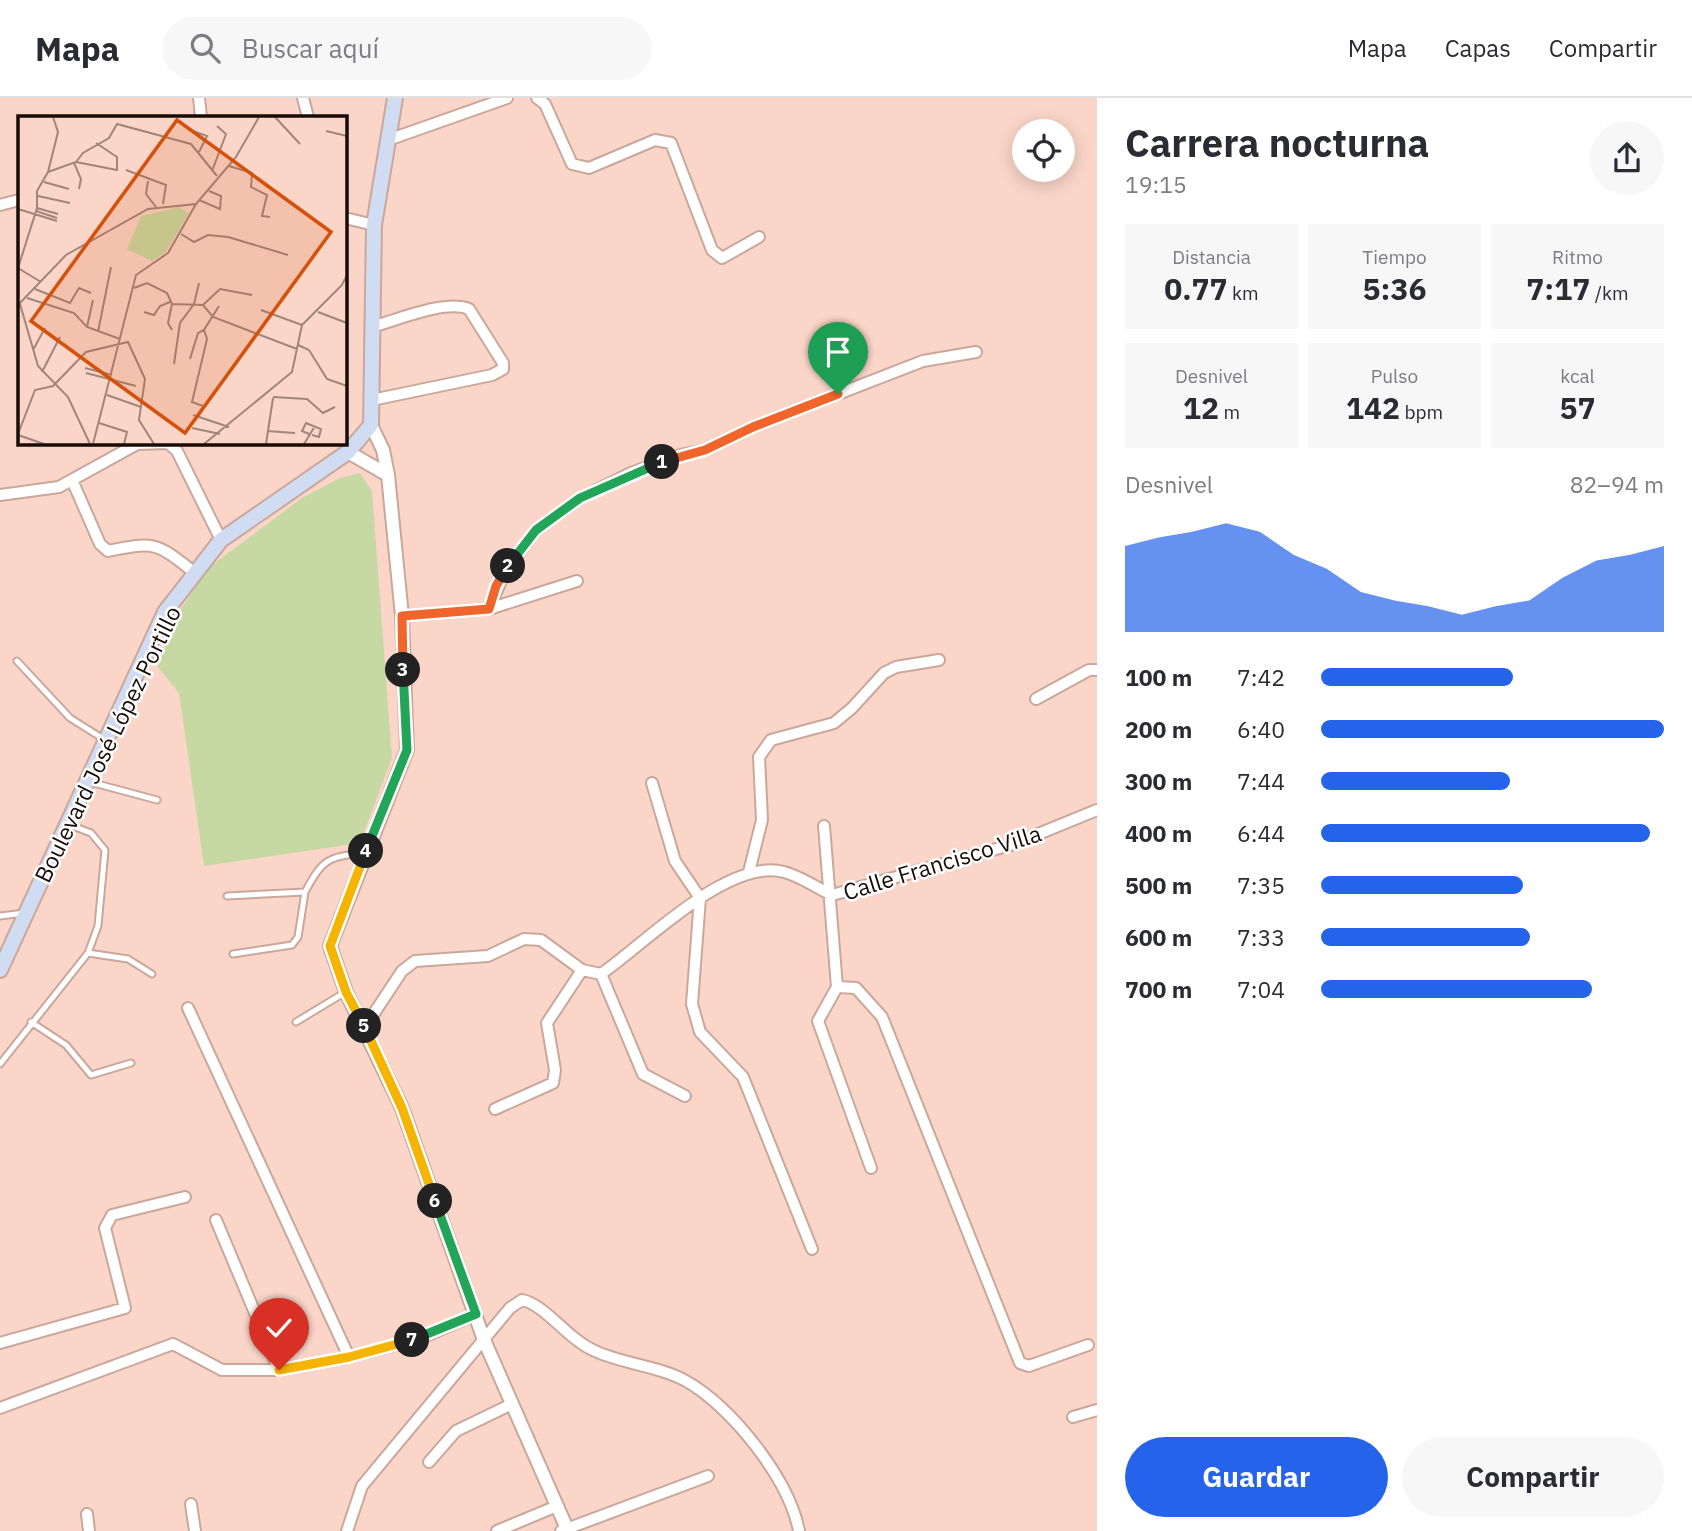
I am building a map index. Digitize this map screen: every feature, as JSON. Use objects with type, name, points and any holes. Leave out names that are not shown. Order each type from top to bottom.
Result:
[{"type":"main road","points":[[371,425],[374,225],[395,98]]},
{"type":"main road","name":"Boulevard José López Portillo","points":[[0,970],[165,612],[221,540],[348,452],[371,425]]},
{"type":"street","points":[[199,98],[201,116]]},
{"type":"street","points":[[303,98],[308,116]]},
{"type":"street","points":[[388,140],[507,98]]},
{"type":"street","points":[[537,98],[545,104],[572,164],[589,168],[655,140],[671,143],[712,250],[722,258],[759,237]]},
{"type":"street","points":[[0,205],[18,200]]},
{"type":"street","points":[[346,218],[374,225]]},
{"type":"street","points":[[372,327],[461,305],[469,309],[503,363],[503,369],[492,375],[372,400]]},
{"type":"street","points":[[489,609],[505,571],[536,530],[580,498],[631,473],[680,455],[705,450],[753,427],[923,360],[976,352]]},
{"type":"street","points":[[371,425],[383,450],[388,475],[402,616],[407,750],[330,946],[346,992],[402,1108],[484,1340],[565,1530],[708,1476]]},
{"type":"street","points":[[0,495],[59,487],[136,444]]},
{"type":"street","points":[[169,444],[177,451],[221,540]]},
{"type":"street","points":[[348,452],[388,475]]},
{"type":"street","points":[[72,480],[100,544],[108,551],[142,544],[163,547],[195,573]]},
{"type":"street","points":[[402,616],[489,609],[577,581]]},
{"type":"street","points":[[748,872],[762,820],[759,757],[771,740],[834,723],[852,708],[884,673],[896,667],[939,660]]},
{"type":"street","points":[[1035,699],[1089,670],[1097,670]]},
{"type":"street","points":[[652,783],[675,861],[700,898],[692,1004],[700,1032],[743,1077],[812,1249]]},
{"type":"street","name":"Calle Francisco Villa","points":[[601,974],[700,898],[748,872],[783,871],[832,895],[1014,844],[1097,810]]},
{"type":"street","points":[[824,826],[832,895],[837,987],[817,1021],[871,1168]]},
{"type":"street","points":[[365,1027],[402,971],[415,961],[488,956],[524,939],[541,940],[582,970],[601,974],[643,1074],[685,1096]]},
{"type":"street","points":[[495,1109],[553,1083],[555,1070],[547,1023],[582,970]]},
{"type":"street","points":[[837,987],[856,988],[882,1017],[1020,1363],[1029,1366],[1088,1345]]},
{"type":"street","points":[[188,1008],[349,1357]]},
{"type":"street","points":[[0,1343],[125,1308],[125,1297],[105,1228],[108,1222],[112,1215],[185,1197]]},
{"type":"street","points":[[216,1220],[279,1370]]},
{"type":"street","points":[[347,1531],[362,1486],[510,1308],[522,1300],[536,1303],[561,1330],[594,1351],[685,1380],[731,1415],[765,1461],[795,1512],[799,1531]]},
{"type":"street","points":[[0,1408],[173,1344],[222,1370],[279,1370],[349,1357],[421,1338],[476,1314]]},
{"type":"street","points":[[429,1462],[456,1431],[512,1404]]},
{"type":"street","points":[[1073,1418],[1097,1410]]},
{"type":"street","points":[[191,1504],[195,1531]]},
{"type":"street","points":[[497,1531],[557,1506]]},
{"type":"street","points":[[87,1514],[89,1531]]},
{"type":"lane","points":[[17,661],[70,719],[106,741]]},
{"type":"lane","points":[[87,781],[157,800]]},
{"type":"lane","points":[[0,1064],[88,953],[98,926],[104,850],[92,833],[67,824]]},
{"type":"lane","points":[[233,954],[292,945],[298,937],[305,892],[317,869],[330,857],[365,853]]},
{"type":"lane","points":[[227,896],[305,892]]},
{"type":"lane","points":[[0,916],[26,912]]},
{"type":"lane","points":[[88,953],[128,959],[152,974]]},
{"type":"lane","points":[[296,1022],[346,992]]},
{"type":"lane","points":[[31,1022],[66,1045],[92,1075],[131,1063]]},
{"type":"green space","points":[[360,473],[372,491],[392,758],[360,843],[204,866],[179,693],[157,666],[181,609],[208,568],[302,498],[340,478]]},
{"type":"route","points":[[279,1370],[349,1357],[421,1338],[476,1314],[402,1108],[346,992],[332,959],[330,946],[388,792],[407,750],[402,616],[489,609],[496,586],[536,530],[580,498],[631,473],[680,455],[705,450],[753,427],[838,394]]}]
